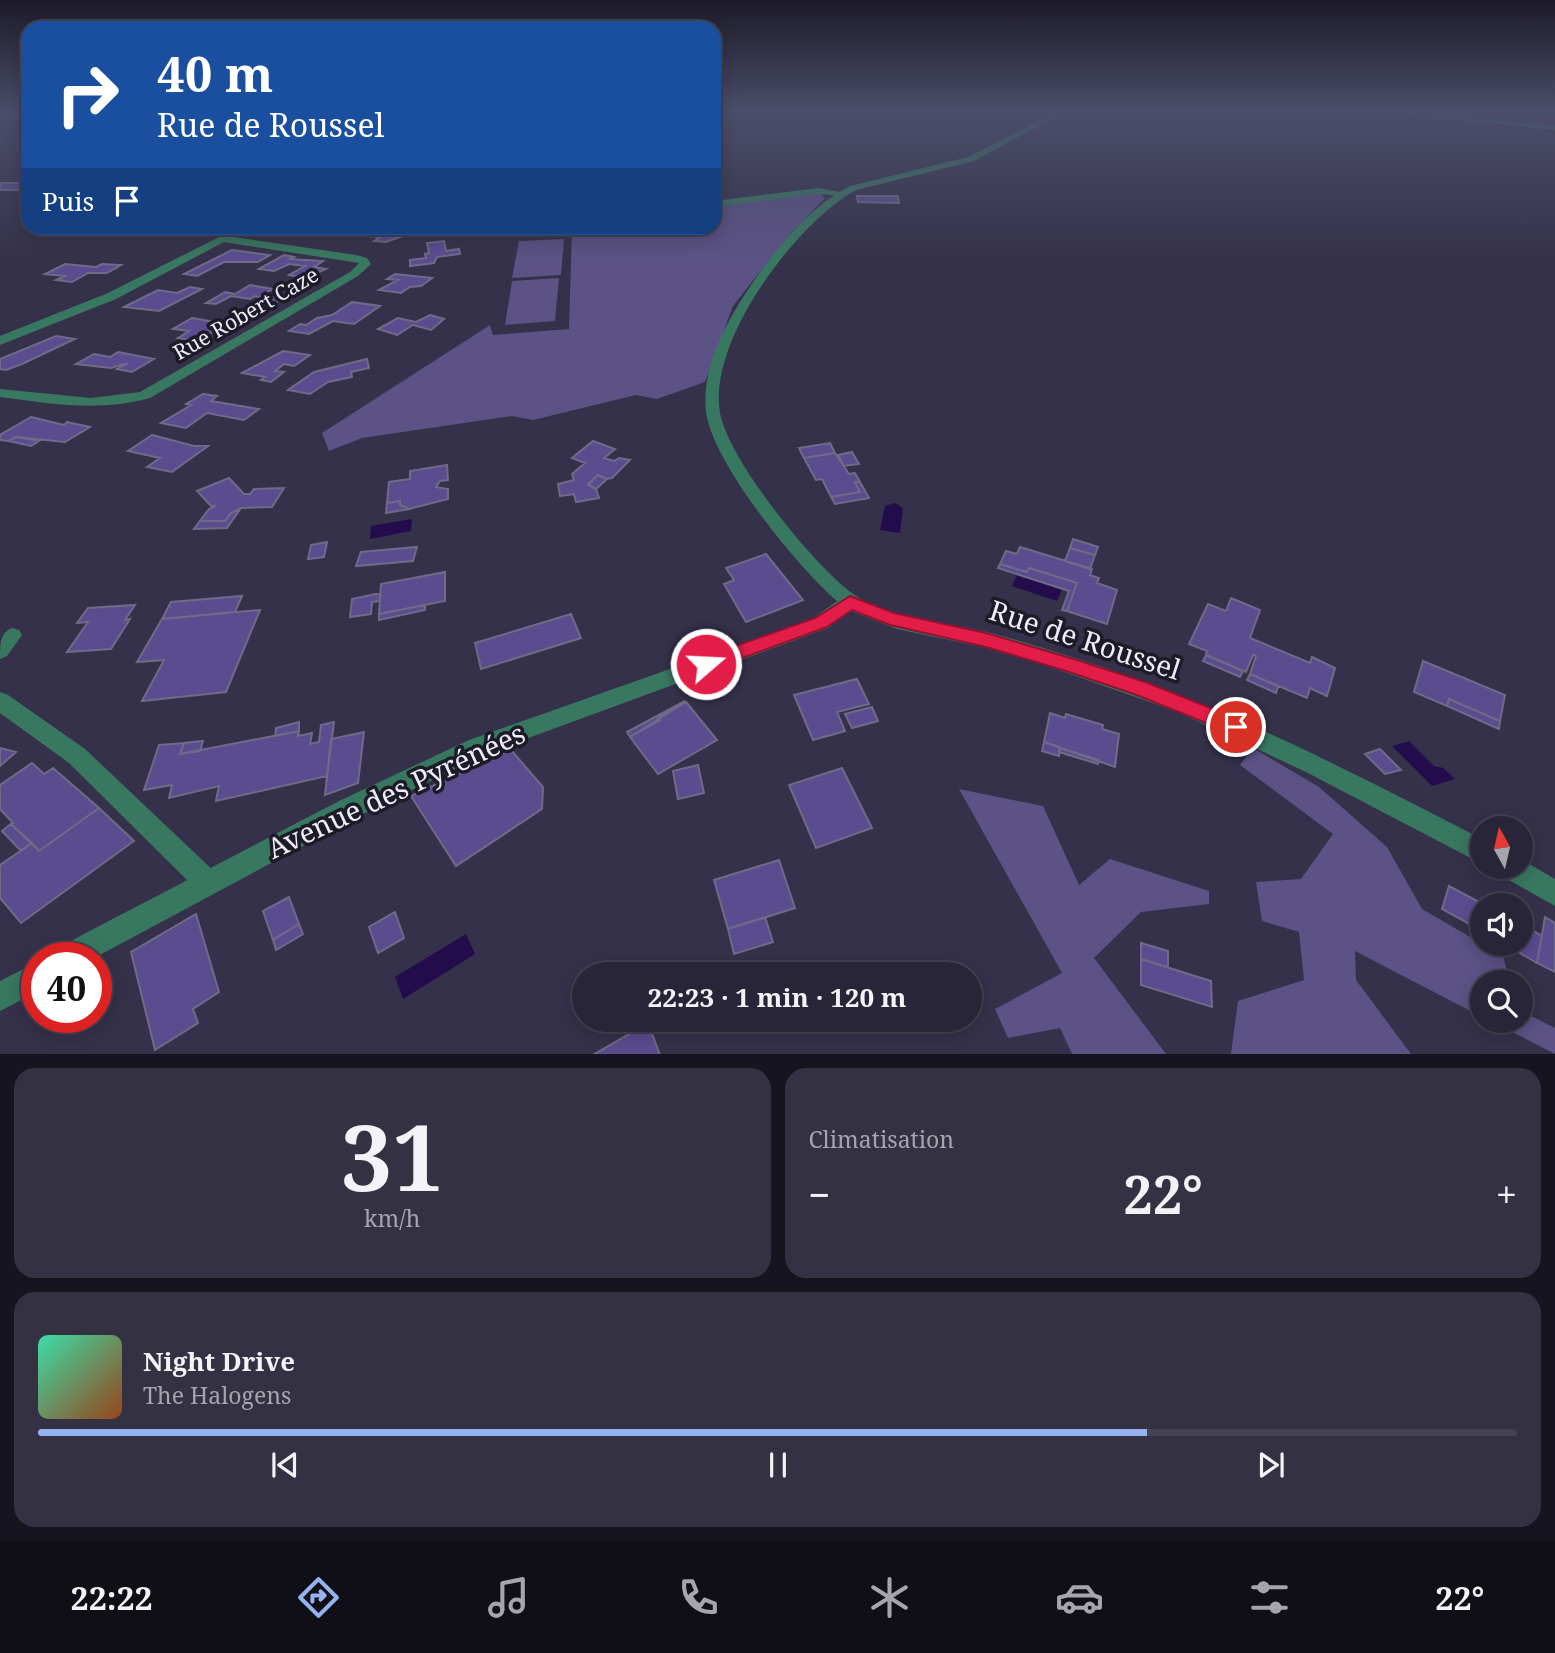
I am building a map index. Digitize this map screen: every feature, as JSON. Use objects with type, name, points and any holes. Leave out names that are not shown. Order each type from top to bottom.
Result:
[{"type":"street","points":[[721,203],[819,191],[840,193],[963,161]]},
{"type":"street","name":"Rue de Roussel","points":[[840,193],[812,217],[754,288],[740,311],[718,372],[713,412],[720,436],[741,475],[824,579],[850,602],[890,618],[986,640],[1070,665],[1211,715],[1470,846]]},
{"type":"street","points":[[0,341],[112,296],[231,235]]},
{"type":"street","name":"Rue Robert Caze","points":[[0,393],[98,403],[127,401],[145,395],[354,274],[365,264],[363,260],[356,258],[223,239]]},
{"type":"street","name":"Avenue des Pyrénées","points":[[97,942],[414,775],[477,747],[821,623],[850,602]]},
{"type":"street","points":[[0,701],[77,756],[207,882]]},
{"type":"street","points":[[1531,879],[1555,893]]},
{"type":"street","points":[[0,998],[21,986]]},
{"type":"shaded area","points":[[809,194],[820,194],[825,198],[790,234],[733,306],[705,382],[657,399],[636,395],[533,420],[512,416],[362,438],[329,451],[322,433],[490,325],[493,335],[569,329],[572,235],[721,235],[721,206]]},
{"type":"shaded area","points":[[564,239],[561,275],[512,278],[519,241]]},
{"type":"shaded area","points":[[559,278],[555,321],[505,325],[512,281]]},
{"type":"shaded area","points":[[895,503],[903,508],[900,533],[880,530],[885,506]]},
{"type":"shaded area","points":[[412,519],[411,531],[370,539],[371,526]]},
{"type":"shaded area","points":[[1017,575],[1062,589],[1057,601],[1012,586]]},
{"type":"shaded area","points":[[1409,741],[1434,766],[1443,768],[1455,779],[1432,786],[1392,746]]},
{"type":"shaded area","points":[[1253,748],[1319,787],[1387,847],[1422,909],[1470,937],[1470,956],[1503,956],[1507,970],[1470,970],[1470,1011],[1355,951],[1356,980],[1411,1054],[1231,1054],[1238,1001],[1304,980],[1299,932],[1262,921],[1256,882],[1301,879],[1333,834],[1240,765]]},
{"type":"shaded area","points":[[959,789],[1043,806],[1079,885],[1110,859],[1209,891],[1209,904],[1141,912],[1094,958],[1166,1054],[1072,1054],[1060,1028],[1008,1038],[995,1009],[1062,973]]},
{"type":"shaded area","points":[[466,934],[475,954],[403,999],[395,977]]},
{"type":"shaded area","points":[[1533,1017],[1555,1028],[1555,1054],[1514,1033],[1533,1033]]},
{"type":"building","points":[[0,183],[21,183],[21,190],[0,190]]},
{"type":"building","points":[[857,196],[898,196],[899,203],[858,202]]},
{"type":"building","points":[[357,235],[405,235],[386,242],[374,241],[380,237]]},
{"type":"building","points":[[444,241],[446,251],[459,249],[460,254],[437,257],[434,263],[410,266],[410,260],[426,258],[425,254],[429,253],[427,243]]},
{"type":"building","points":[[232,250],[270,255],[258,262],[224,262],[197,276],[184,274]]},
{"type":"building","points":[[284,255],[294,257],[290,259],[323,261],[314,267],[326,269],[306,278],[289,275],[305,266],[289,264],[274,271],[259,269]]},
{"type":"building","points":[[65,264],[96,267],[102,264],[121,265],[107,273],[88,273],[72,282],[56,280],[65,276],[45,274]]},
{"type":"building","points":[[395,274],[432,278],[421,286],[410,287],[401,293],[379,290],[398,280],[387,279]]},
{"type":"building","points":[[250,285],[273,289],[263,295],[282,299],[267,308],[257,307],[269,300],[255,296],[250,299],[231,296],[216,304],[206,303],[225,292],[235,294]]},
{"type":"building","points":[[190,287],[202,289],[159,311],[124,307],[158,290],[177,293]]},
{"type":"building","points":[[352,302],[380,306],[354,324],[333,321],[309,334],[289,331],[300,324],[306,325],[317,318],[332,315]]},
{"type":"building","points":[[430,315],[444,319],[431,330],[413,325],[397,335],[378,329],[398,318],[416,322]]},
{"type":"building","points":[[192,318],[226,324],[198,341],[178,338],[189,331],[173,329]]},
{"type":"building","points":[[56,336],[75,339],[22,364],[6,370],[0,369],[0,359]]},
{"type":"building","points":[[283,351],[310,355],[294,366],[284,364],[275,371],[284,372],[271,382],[261,380],[265,377],[242,373]]},
{"type":"building","points":[[118,352],[154,359],[132,372],[117,369],[126,364],[111,368],[76,364],[94,354],[110,357]]},
{"type":"building","points":[[367,359],[369,368],[351,372],[352,377],[328,382],[310,394],[288,390],[314,372]]},
{"type":"building","points":[[203,394],[217,396],[211,401],[259,409],[244,420],[207,413],[186,428],[161,423],[191,405],[186,404]]},
{"type":"building","points":[[31,417],[64,425],[67,422],[90,427],[65,442],[16,437],[8,441],[0,440],[0,435]]},
{"type":"building","points":[[152,435],[194,446],[208,446],[172,472],[147,467],[160,458],[128,451]]},
{"type":"building","points":[[16,437],[39,441],[31,446],[8,441]]},
{"type":"building","points":[[593,441],[615,449],[604,458],[614,461],[619,458],[630,460],[612,478],[598,475],[588,484],[596,489],[599,498],[576,502],[574,494],[560,496],[558,484],[574,480],[572,474],[585,463],[572,458]]},
{"type":"building","points":[[830,443],[835,453],[804,458],[799,448]]},
{"type":"building","points":[[852,452],[859,464],[844,466],[838,455]]},
{"type":"building","points":[[835,453],[849,474],[855,473],[860,482],[855,482],[860,492],[831,497],[822,479],[816,480],[804,458]]},
{"type":"building","points":[[447,465],[448,480],[440,481],[436,487],[448,489],[448,499],[409,509],[400,505],[400,501],[387,503],[389,482],[410,479],[410,471]]},
{"type":"building","points":[[598,475],[607,479],[596,489],[588,485]]},
{"type":"building","points":[[229,478],[244,494],[250,494],[254,489],[284,488],[272,507],[241,508],[230,514],[225,521],[200,521],[209,509],[216,506],[211,506],[197,491]]},
{"type":"building","points":[[855,482],[860,482],[869,498],[835,504],[831,497],[860,492]]},
{"type":"building","points":[[400,501],[400,505],[409,509],[386,513],[387,503]]},
{"type":"building","points":[[241,508],[227,528],[194,529],[200,521],[225,521],[230,514]]},
{"type":"building","points":[[1073,539],[1098,547],[1095,555],[1070,548]]},
{"type":"building","points":[[327,542],[324,557],[308,559],[311,545]]},
{"type":"building","points":[[417,547],[413,561],[356,566],[361,552]]},
{"type":"building","points":[[1020,547],[1092,569],[1090,575],[1099,578],[1097,583],[1117,590],[1107,624],[1067,611],[1077,583],[1029,568],[1027,572],[1000,564],[1006,551],[1017,554]]},
{"type":"building","points":[[1070,548],[1095,555],[1090,569],[1065,561]]},
{"type":"building","points":[[766,554],[803,600],[746,622],[724,584],[734,580],[726,568]]},
{"type":"building","points":[[1000,564],[1027,572],[1029,568],[1077,583],[1067,611],[1062,610],[1069,591],[998,568]]},
{"type":"building","points":[[445,572],[445,601],[379,614],[381,584]]},
{"type":"building","points":[[380,593],[380,601],[372,602],[371,614],[350,617],[352,599]]},
{"type":"building","points":[[242,596],[235,612],[162,619],[171,602]]},
{"type":"building","points":[[1231,598],[1260,610],[1250,638],[1310,663],[1312,657],[1335,668],[1327,696],[1310,688],[1307,698],[1250,674],[1256,656],[1253,655],[1246,672],[1206,655],[1207,651],[1189,644],[1208,604],[1226,611]]},
{"type":"building","points":[[135,605],[125,620],[130,619],[111,649],[67,652],[88,622],[77,623],[88,608]]},
{"type":"building","points":[[425,605],[425,610],[379,620],[379,614]]},
{"type":"building","points":[[260,610],[226,692],[142,701],[164,660],[137,662],[162,619]]},
{"type":"building","points":[[571,614],[581,638],[481,669],[475,643]]},
{"type":"building","points":[[1206,655],[1243,671],[1240,677],[1203,661]]},
{"type":"building","points":[[1423,661],[1505,695],[1500,721],[1449,699],[1447,706],[1414,692]]},
{"type":"building","points":[[1250,674],[1278,686],[1276,693],[1247,680]]},
{"type":"building","points":[[857,679],[869,704],[837,712],[845,731],[813,740],[794,695]]},
{"type":"building","points":[[1449,699],[1500,721],[1499,729],[1447,706]]},
{"type":"building","points":[[685,701],[658,718],[660,720],[630,737],[627,732]]},
{"type":"building","points":[[686,702],[717,740],[658,774],[630,737]]},
{"type":"building","points":[[872,707],[878,721],[852,728],[845,714]]},
{"type":"building","points":[[1050,713],[1065,718],[1066,714],[1103,725],[1102,729],[1119,734],[1115,767],[1044,742]]},
{"type":"building","points":[[299,722],[299,731],[275,736],[276,728]]},
{"type":"building","points":[[334,722],[327,776],[216,801],[219,786],[169,798],[172,785],[144,790],[159,745],[184,743],[180,754],[299,731],[298,736],[312,733],[310,744],[319,742],[321,725]]},
{"type":"building","points":[[364,732],[358,783],[325,795],[331,739]]},
{"type":"building","points":[[203,741],[200,751],[180,754],[184,743]]},
{"type":"building","points":[[1044,742],[1060,747],[1059,756],[1042,751]]},
{"type":"building","points":[[0,748],[16,752],[0,766]]},
{"type":"building","points":[[1060,748],[1099,760],[1098,764],[1059,752]]},
{"type":"building","points":[[1380,749],[1401,770],[1385,774],[1365,754]]},
{"type":"building","points":[[511,750],[543,787],[542,809],[456,866],[411,796]]},
{"type":"building","points":[[32,763],[44,774],[53,768],[99,808],[39,851],[11,824],[13,823],[0,809],[0,785]]},
{"type":"building","points":[[698,765],[704,793],[678,799],[673,771]]},
{"type":"building","points":[[842,768],[872,828],[816,848],[789,785]]},
{"type":"building","points":[[99,808],[134,841],[21,923],[0,898],[0,865],[32,843],[39,851]]},
{"type":"building","points":[[11,824],[32,843],[21,851],[2,831]]},
{"type":"building","points":[[779,860],[795,908],[728,929],[714,880]]},
{"type":"building","points":[[1449,886],[1470,897],[1470,924],[1442,909]]},
{"type":"building","points":[[289,897],[299,924],[273,940],[263,911]]},
{"type":"building","points":[[395,912],[404,938],[378,953],[369,927]]},
{"type":"building","points":[[196,914],[219,992],[193,1009],[198,1023],[155,1050],[131,952]]},
{"type":"building","points":[[765,917],[773,942],[734,954],[728,929]]},
{"type":"building","points":[[1545,917],[1555,923],[1555,972],[1537,963]]},
{"type":"building","points":[[299,924],[303,934],[276,950],[273,940]]},
{"type":"building","points":[[1533,931],[1542,936],[1537,963],[1525,956],[1533,956]]},
{"type":"building","points":[[1141,943],[1168,951],[1168,967],[1141,959]]},
{"type":"building","points":[[1141,959],[1211,981],[1212,1007],[1141,985]]},
{"type":"building","points":[[633,1032],[651,1032],[660,1054],[595,1054]]},
{"type":"route","points":[[706,664],[821,623],[850,602],[890,618],[986,640],[1070,665],[1211,715],[1236,727]]}]
